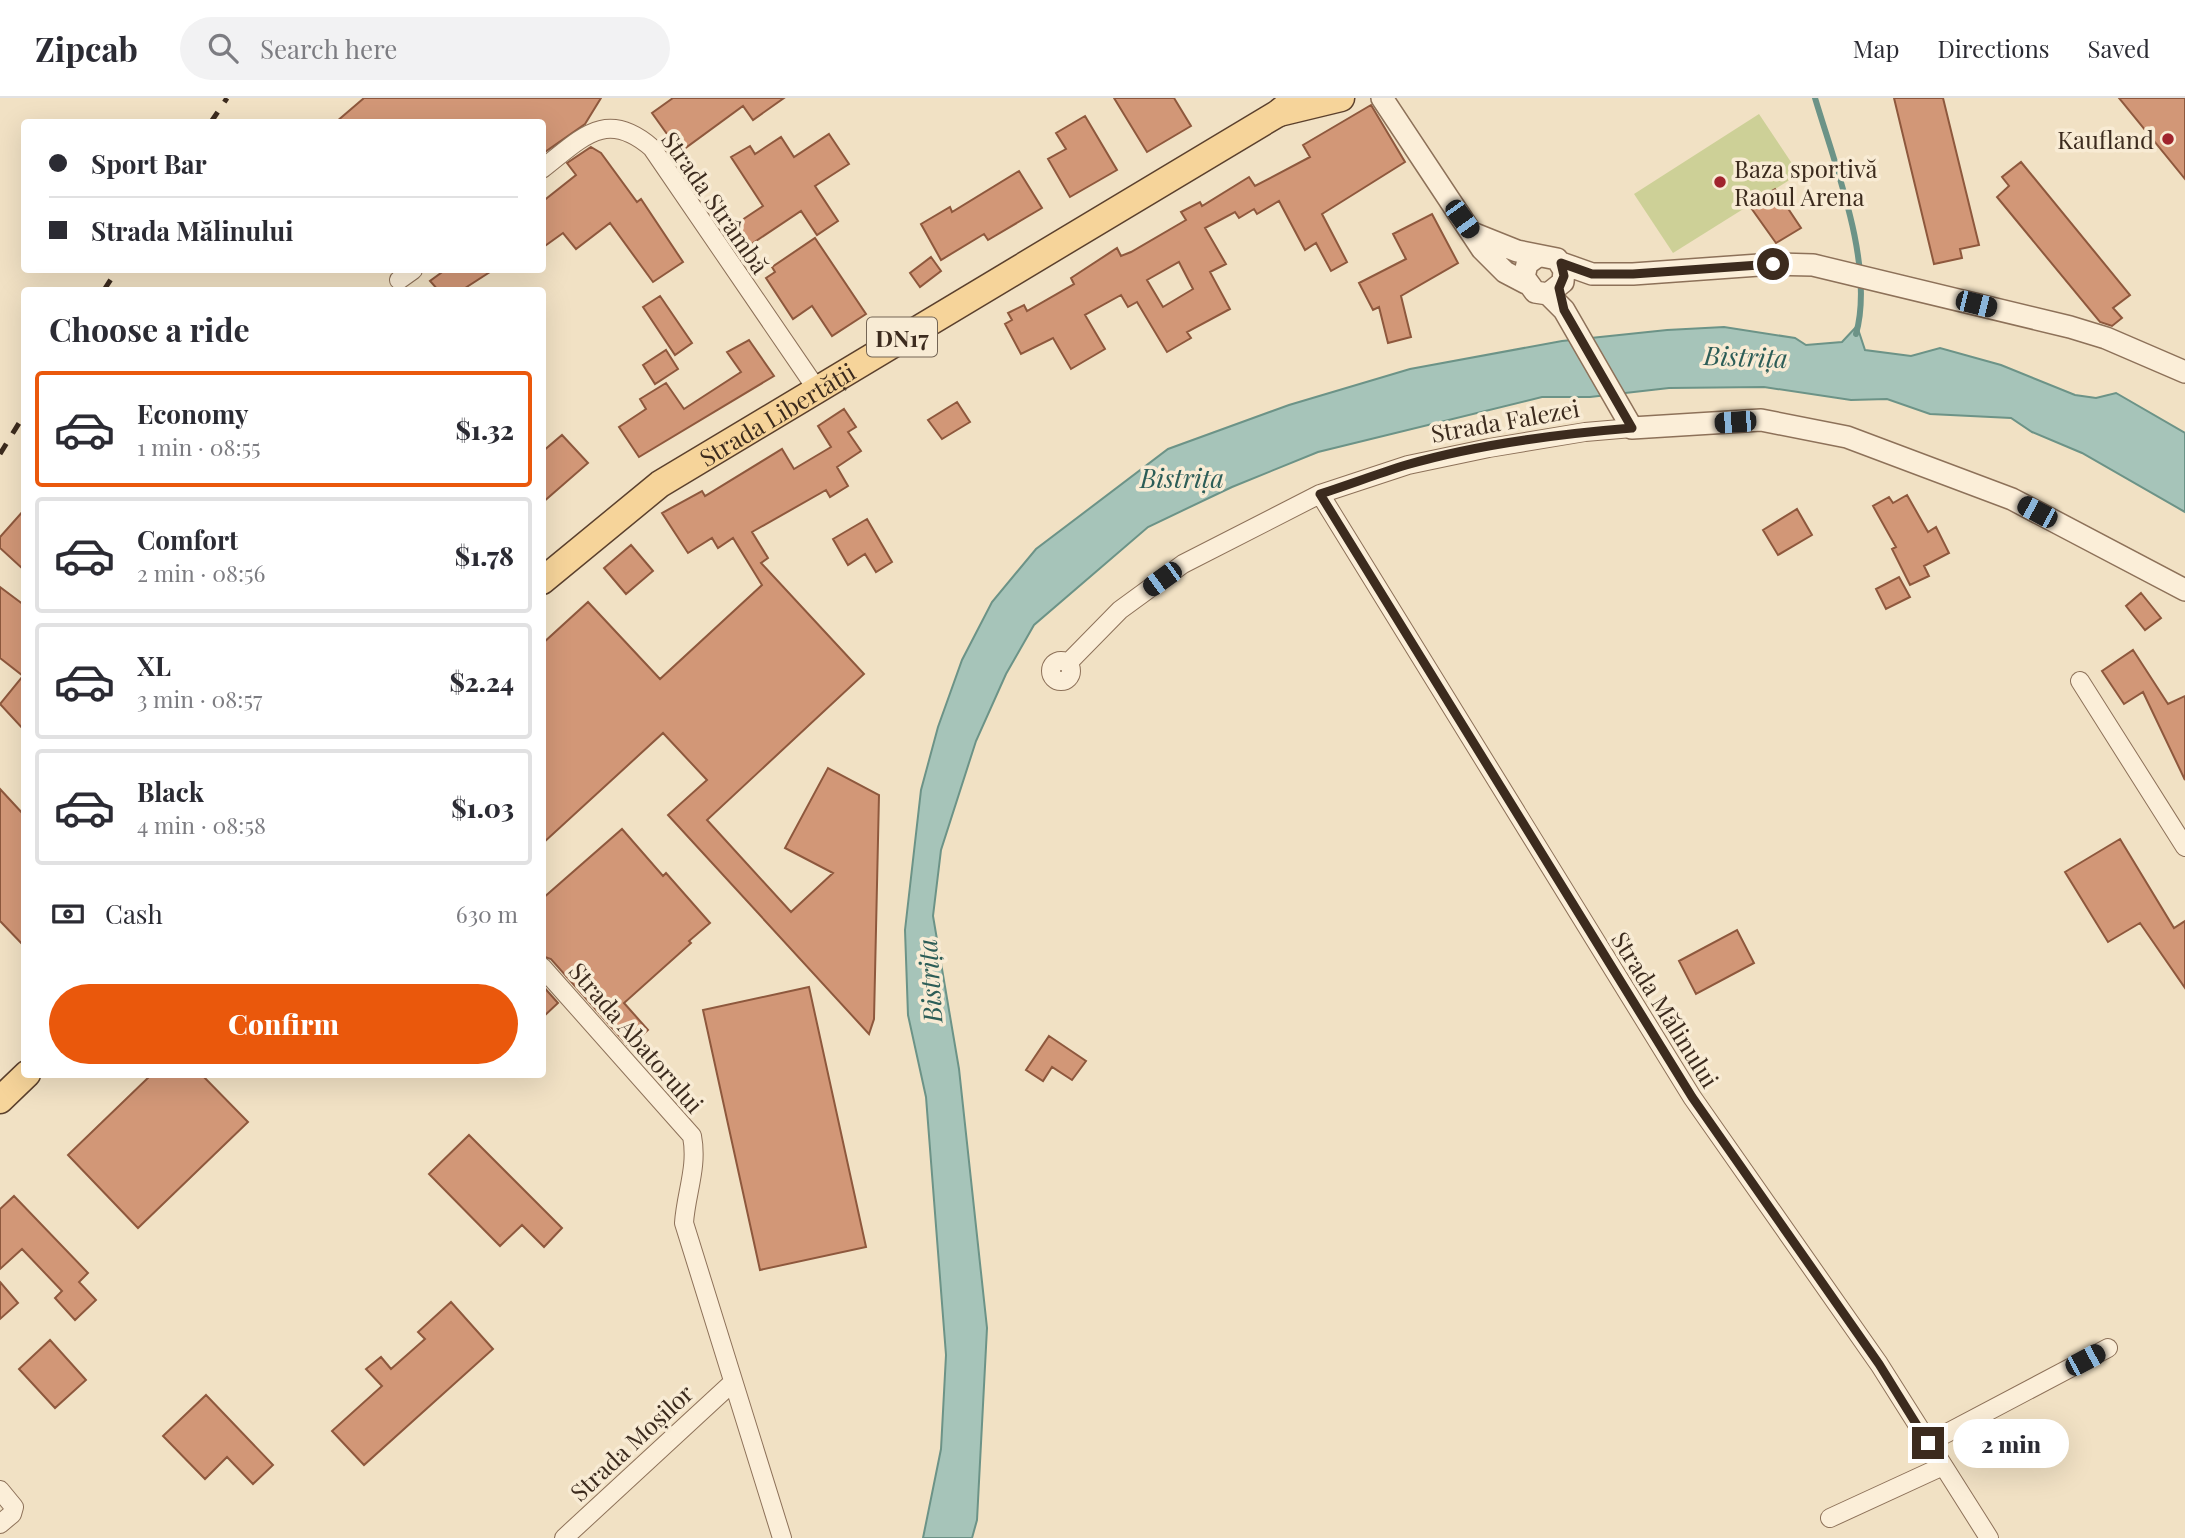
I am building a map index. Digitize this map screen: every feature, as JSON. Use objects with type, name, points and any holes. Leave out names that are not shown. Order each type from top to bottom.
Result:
[{"type":"main road","name":"Strada Libertății","points":[[546,578],[660,484],[1287,106],[1343,98],[1365,98]]},
{"type":"main road","points":[[0,1100],[22,1078]]},
{"type":"street","points":[[1365,98],[1385,103],[1482,249],[1505,272],[1526,283],[1535,292],[1558,282],[1592,274],[1633,274],[1773,264],[1834,268],[2106,338],[2185,372]]},
{"type":"street","name":"Strada Strâmbă","points":[[546,166],[595,130],[618,127],[634,132],[653,148],[816,388]]},
{"type":"street","points":[[1472,233],[1517,251],[1538,256],[1551,255],[1566,312],[1627,419]]},
{"type":"street","points":[[1526,283],[1527,264],[1538,256]]},
{"type":"street","name":"Strada Falezei","points":[[1068,663],[1120,610],[1183,564],[1320,494],[1408,465],[1489,447],[1585,432],[1627,419],[1761,420],[1846,437],[2012,499],[2185,590]]},
{"type":"street","name":"Strada Mălinului","points":[[1320,494],[1692,1097],[1879,1364],[1989,1538]]},
{"type":"street","points":[[2080,681],[2185,847]]},
{"type":"street","name":"Strada Abatorului","points":[[546,972],[692,1136],[696,1156],[685,1204],[684,1223],[782,1538]]},
{"type":"street","points":[[1928,1443],[2108,1348]]},
{"type":"street","name":"Strada Moșilor","points":[[564,1538],[732,1382]]},
{"type":"street","points":[[1830,1518],[1943,1466]]},
{"type":"street","points":[[0,1490],[14,1507],[12,1514],[0,1524]]},
{"type":"green space","name":"Baza sportivă Raoul Arena","points":[[1759,114],[1799,174],[1673,253],[1634,194]]},
{"type":"water","name":"Bistrița","points":[[1857,326],[1865,350],[1911,356],[1940,348],[2001,365],[2075,395],[2096,398],[2116,393],[2185,433],[2185,512],[2082,453],[2032,432],[2011,418],[1930,414],[1887,399],[1851,400],[1764,387],[1669,388],[1590,397],[1542,397],[1318,452],[1232,487],[1148,527],[1034,625],[1006,674],[976,741],[941,850],[933,916],[959,1069],[987,1328],[977,1520],[972,1538],[923,1538],[941,1449],[946,1355],[926,1097],[908,1015],[905,930],[921,790],[938,727],[962,660],[992,602],[1036,549],[1168,449],[1289,405],[1410,369],[1562,341],[1724,327],[1795,338],[1806,345],[1842,342]]},
{"type":"building","points":[[364,98],[601,98],[585,124],[546,151],[546,119],[340,119]]},
{"type":"building","points":[[673,98],[784,98],[753,120],[743,106],[680,152],[652,113]]},
{"type":"building","points":[[1114,98],[1174,98],[1191,126],[1147,152]]},
{"type":"building","points":[[1894,98],[1943,98],[1979,245],[1960,249],[1962,258],[1934,264]]},
{"type":"building","name":"Kaufland","points":[[2119,98],[2185,98],[2185,179]]},
{"type":"building","points":[[1371,105],[1405,162],[1322,214],[1347,262],[1331,271],[1316,243],[1305,250],[1279,201],[1257,214],[1254,209],[1239,218],[1235,212],[1205,228],[1226,264],[1210,272],[1230,309],[1187,332],[1191,338],[1167,352],[1137,302],[1128,307],[1121,295],[1085,315],[1105,349],[1071,369],[1053,338],[1021,354],[1005,324],[1012,320],[1008,313],[1024,305],[1027,311],[1074,284],[1071,278],[1117,248],[1121,256],[1131,252],[1186,220],[1181,212],[1200,202],[1202,206],[1249,177],[1255,186],[1310,157],[1303,145]],"holes":[[[1179,262],[1193,289],[1163,307],[1147,280]]]},
{"type":"building","points":[[1085,116],[1117,170],[1070,197],[1048,159],[1066,149],[1056,133]]},
{"type":"building","points":[[829,134],[849,164],[815,186],[838,221],[817,235],[801,211],[738,253],[724,232],[763,206],[731,157],[750,146],[755,154],[781,137],[794,157]]},
{"type":"building","points":[[591,147],[601,153],[637,202],[641,199],[683,262],[653,282],[610,223],[576,249],[563,233],[546,245],[546,199],[576,175],[567,163]]},
{"type":"building","points":[[2021,162],[2130,295],[2113,308],[2122,318],[2112,326],[2100,322],[1997,197],[2009,186],[2002,177]]},
{"type":"building","points":[[1019,171],[1042,208],[988,240],[984,234],[941,260],[921,224],[950,207],[952,212]]},
{"type":"building","points":[[1775,189],[1801,228],[1776,243],[1749,205]]},
{"type":"building","points":[[1432,214],[1458,263],[1401,296],[1411,337],[1388,343],[1379,307],[1373,310],[1359,283],[1406,259],[1393,234]]},
{"type":"building","points":[[815,238],[866,314],[832,336],[812,306],[793,319],[766,278],[775,272],[772,267]]},
{"type":"building","points":[[931,257],[941,271],[920,287],[910,273]]},
{"type":"building","points":[[441,273],[488,273],[467,287],[435,287],[430,281]]},
{"type":"building","points":[[660,296],[692,343],[675,355],[643,307]]},
{"type":"building","points":[[749,340],[774,376],[639,457],[619,427],[646,409],[640,399],[666,383],[684,409],[741,372],[727,352]]},
{"type":"building","points":[[666,350],[678,369],[655,384],[643,365]]},
{"type":"building","points":[[957,402],[970,422],[942,439],[928,420]]},
{"type":"building","points":[[844,409],[856,427],[848,432],[861,451],[837,467],[848,486],[830,497],[826,490],[752,532],[768,558],[761,563],[864,674],[707,820],[791,912],[833,873],[785,848],[828,768],[879,795],[874,1019],[869,1034],[668,815],[707,780],[663,733],[546,840],[546,640],[588,602],[660,679],[762,585],[733,538],[718,548],[712,538],[688,553],[662,513],[702,491],[705,496],[782,449],[794,469],[831,447],[818,426]]},
{"type":"building","points":[[562,435],[588,463],[546,500],[546,449]]},
{"type":"building","points":[[1907,495],[1928,532],[1936,527],[1949,553],[1924,566],[1929,576],[1910,585],[1892,549],[1896,547],[1873,506],[1889,497],[1893,503]]},
{"type":"building","points":[[1797,509],[1812,535],[1778,555],[1763,530]]},
{"type":"building","points":[[21,513],[21,567],[0,548],[0,537]]},
{"type":"building","points":[[867,519],[892,562],[876,572],[865,554],[848,565],[833,539]]},
{"type":"building","points":[[631,545],[653,571],[626,594],[604,568]]},
{"type":"building","points":[[1899,577],[1910,597],[1886,609],[1876,589]]},
{"type":"building","points":[[0,587],[21,603],[21,674],[0,658]]},
{"type":"building","points":[[2141,593],[2161,618],[2145,630],[2126,606]]},
{"type":"building","points":[[2133,650],[2168,704],[2185,696],[2185,780],[2143,692],[2124,704],[2102,671]]},
{"type":"building","points":[[21,678],[21,727],[0,704]]},
{"type":"building","points":[[0,789],[21,812],[21,943],[0,921]]},
{"type":"building","points":[[622,829],[663,876],[666,873],[710,923],[624,1003],[648,1030],[629,1047],[551,959],[546,957],[546,896]]},
{"type":"building","points":[[2120,839],[2174,928],[2185,921],[2185,988],[2140,923],[2108,942],[2065,872]]},
{"type":"building","points":[[1737,930],[1754,963],[1696,994],[1679,961]]},
{"type":"building","points":[[809,987],[866,1247],[760,1270],[703,1010]]},
{"type":"building","points":[[546,990],[558,1003],[546,1014]]},
{"type":"building","points":[[1049,1036],[1086,1061],[1072,1080],[1052,1067],[1043,1081],[1026,1070]]},
{"type":"building","points":[[148,1078],[205,1078],[248,1122],[138,1228],[68,1155]]},
{"type":"building","points":[[469,1135],[562,1228],[544,1247],[522,1225],[500,1246],[429,1174]]},
{"type":"building","points":[[14,1196],[88,1273],[79,1282],[96,1300],[75,1320],[55,1298],[62,1291],[22,1249],[0,1269],[0,1209]]},
{"type":"building","points":[[0,1282],[18,1303],[0,1319]]},
{"type":"building","points":[[451,1302],[493,1349],[364,1465],[332,1431],[382,1386],[366,1369],[381,1357],[391,1369],[425,1339],[418,1332]]},
{"type":"building","points":[[50,1340],[86,1380],[55,1408],[19,1369]]},
{"type":"building","points":[[206,1395],[273,1465],[253,1484],[227,1457],[205,1479],[163,1436]]},
{"type":"waterway","points":[[1815,98],[1842,184],[1857,247],[1861,307],[1856,334]]},
{"type":"railway","points":[[213,119],[227,98]]},
{"type":"railway","points":[[106,287],[115,273]]},
{"type":"railway","points":[[0,454],[21,420]]},
{"type":"place","name":"Kaufland","points":[[2168,139]]},
{"type":"place","name":"Baza sportivă Raoul Arena","points":[[1720,182]]},
{"type":"route","points":[[1773,264],[1633,274],[1592,274],[1561,263],[1564,276],[1559,288],[1564,310],[1632,428],[1585,432],[1489,447],[1408,465],[1320,494],[1522,826],[1692,1097],[1879,1364],[1928,1443]]}]
